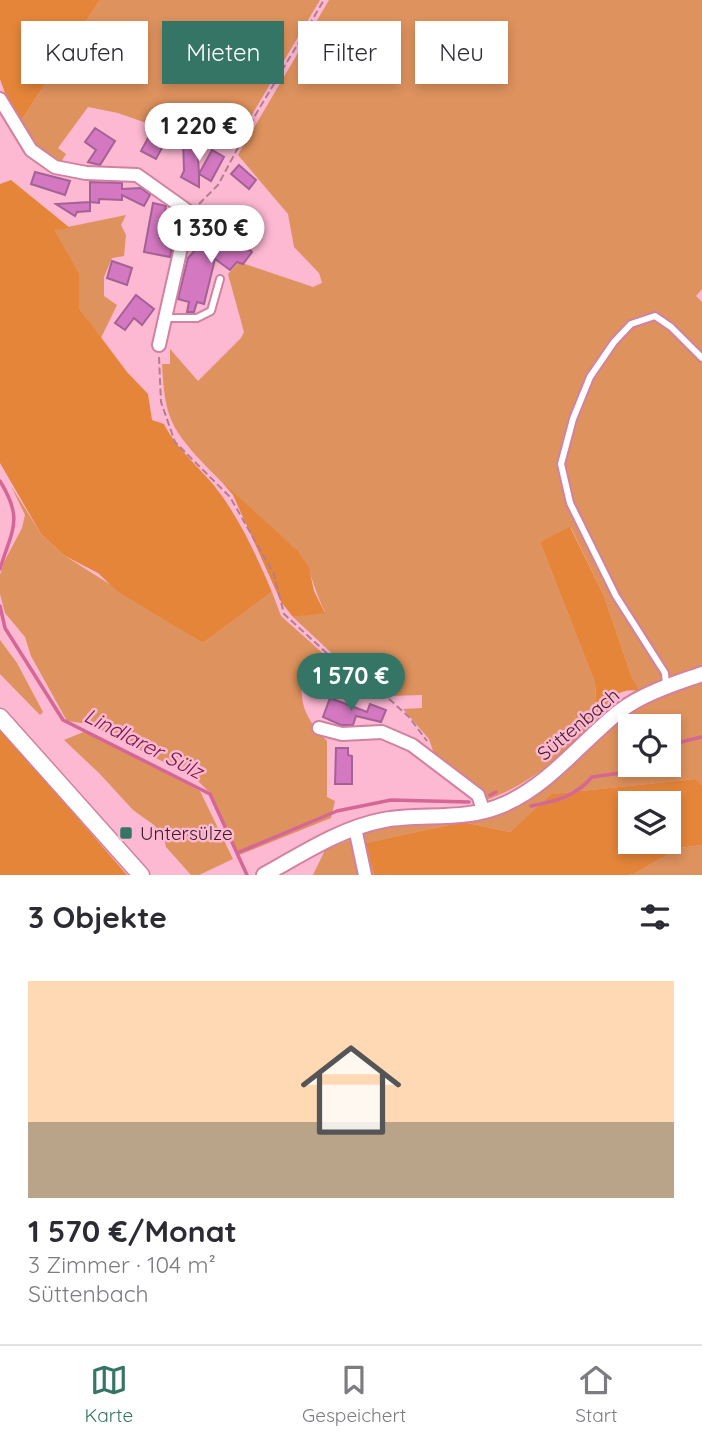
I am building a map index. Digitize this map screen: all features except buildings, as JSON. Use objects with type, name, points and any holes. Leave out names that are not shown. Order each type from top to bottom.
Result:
[{"type":"main road","points":[[0,716],[141,875]]},
{"type":"street","points":[[0,99],[31,150],[55,167],[86,173],[137,175],[190,212],[159,345]]},
{"type":"street","name":"Süttenbach","points":[[264,875],[355,828],[398,818],[463,816],[484,812],[507,803],[531,789],[620,711],[644,696],[702,674]]},
{"type":"street","points":[[319,728],[342,734],[382,732],[412,745],[478,795],[484,812]]},
{"type":"street","points":[[355,828],[365,875]]},
{"type":"lane","points":[[165,318],[197,318],[211,311],[220,279]]},
{"type":"lane","points":[[666,687],[665,673],[616,596],[570,503],[561,464],[573,419],[590,377],[631,324],[655,316],[671,327],[702,358]]},
{"type":"path","points":[[190,212],[218,185],[256,114],[324,0]]},
{"type":"path","points":[[159,345],[161,402],[175,442],[230,498],[274,574],[284,614],[342,667],[388,698],[408,717],[426,741],[427,756]]},
{"type":"shaded area","points":[[0,0],[100,0],[86,21],[21,21],[21,84],[45,84],[17,127],[0,79]]},
{"type":"shaded area","points":[[100,0],[320,0],[308,21],[298,21],[298,37],[284,61],[284,21],[162,21],[162,84],[270,84],[250,118],[221,109],[210,114],[205,128],[170,118],[167,127],[155,120],[152,125],[118,113],[88,107],[58,148],[66,154],[61,162],[35,145],[17,127],[45,84],[148,84],[148,21],[86,21]]},
{"type":"shaded area","points":[[329,0],[702,0],[702,289],[696,296],[702,302],[702,669],[640,691],[631,675],[604,596],[571,528],[540,542],[595,683],[597,718],[573,744],[533,777],[486,800],[435,757],[429,739],[403,709],[422,708],[422,695],[390,696],[340,661],[293,617],[325,612],[299,553],[200,460],[177,430],[166,404],[162,364],[170,364],[170,349],[198,381],[241,338],[244,332],[228,274],[239,262],[313,287],[322,283],[319,273],[294,247],[288,214],[238,155],[280,84],[284,84],[284,77],[298,53],[298,84],[401,84],[401,21],[317,21]]},
{"type":"shaded area","points":[[11,180],[70,228],[54,230],[79,273],[79,308],[127,372],[148,394],[152,420],[164,424],[176,443],[222,496],[250,543],[272,592],[203,643],[117,591],[98,573],[65,556],[41,534],[0,463],[0,184]]},
{"type":"shaded area","points":[[126,215],[121,225],[126,235],[124,256],[112,258],[104,277],[104,296],[117,305],[101,338],[79,308],[79,273],[53,230]]},
{"type":"shaded area","points":[[220,480],[298,551],[309,568],[314,591],[325,613],[293,617],[281,602],[233,495]]},
{"type":"shaded area","points":[[11,486],[41,534],[65,556],[203,643],[272,592],[281,616],[336,665],[370,689],[352,691],[302,670],[305,709],[327,741],[327,797],[335,801],[331,818],[239,855],[211,794],[195,778],[89,724],[67,721],[31,656],[25,637],[5,613],[0,594],[0,575],[4,562],[22,528],[25,515]]},
{"type":"shaded area","points":[[570,527],[604,596],[631,675],[640,691],[625,691],[615,696],[597,718],[595,683],[540,542]]},
{"type":"shaded area","points":[[0,640],[17,663],[43,712],[40,715],[0,674]]},
{"type":"shaded area","points":[[702,676],[702,785],[695,779],[553,794],[510,832],[463,822],[367,843],[374,875],[313,875],[325,850],[390,823],[499,811],[618,721],[618,777],[681,777],[681,714],[627,714],[646,700]]},
{"type":"shaded area","points":[[0,728],[127,875],[0,875]]},
{"type":"shaded area","points":[[86,731],[200,791],[233,859],[199,875],[191,875],[166,847],[164,838],[154,825],[133,810],[64,740]]},
{"type":"shaded area","points":[[695,779],[702,785],[702,845],[681,848],[681,791],[618,791],[618,854],[669,854],[629,875],[374,875],[366,843],[463,822],[510,832],[552,794]]},
{"type":"shaded area","points":[[702,845],[702,875],[629,875],[669,854],[681,854],[681,848]]},
{"type":"waterway","name":"Lindlarer Sülz","points":[[0,481],[14,515],[12,534],[0,569]]},
{"type":"waterway","name":"Lindlarer Sülz","points":[[0,606],[5,628],[63,720],[210,794],[247,875]]},
{"type":"waterway","points":[[681,742],[702,737]]},
{"type":"waterway","points":[[531,806],[572,794],[592,777],[618,773]]},
{"type":"waterway","points":[[490,795],[496,792]]},
{"type":"waterway","points":[[237,853],[337,811],[391,800],[469,802]]},
{"type":"place","name":"Untersülze","points":[[126,833]]}]
